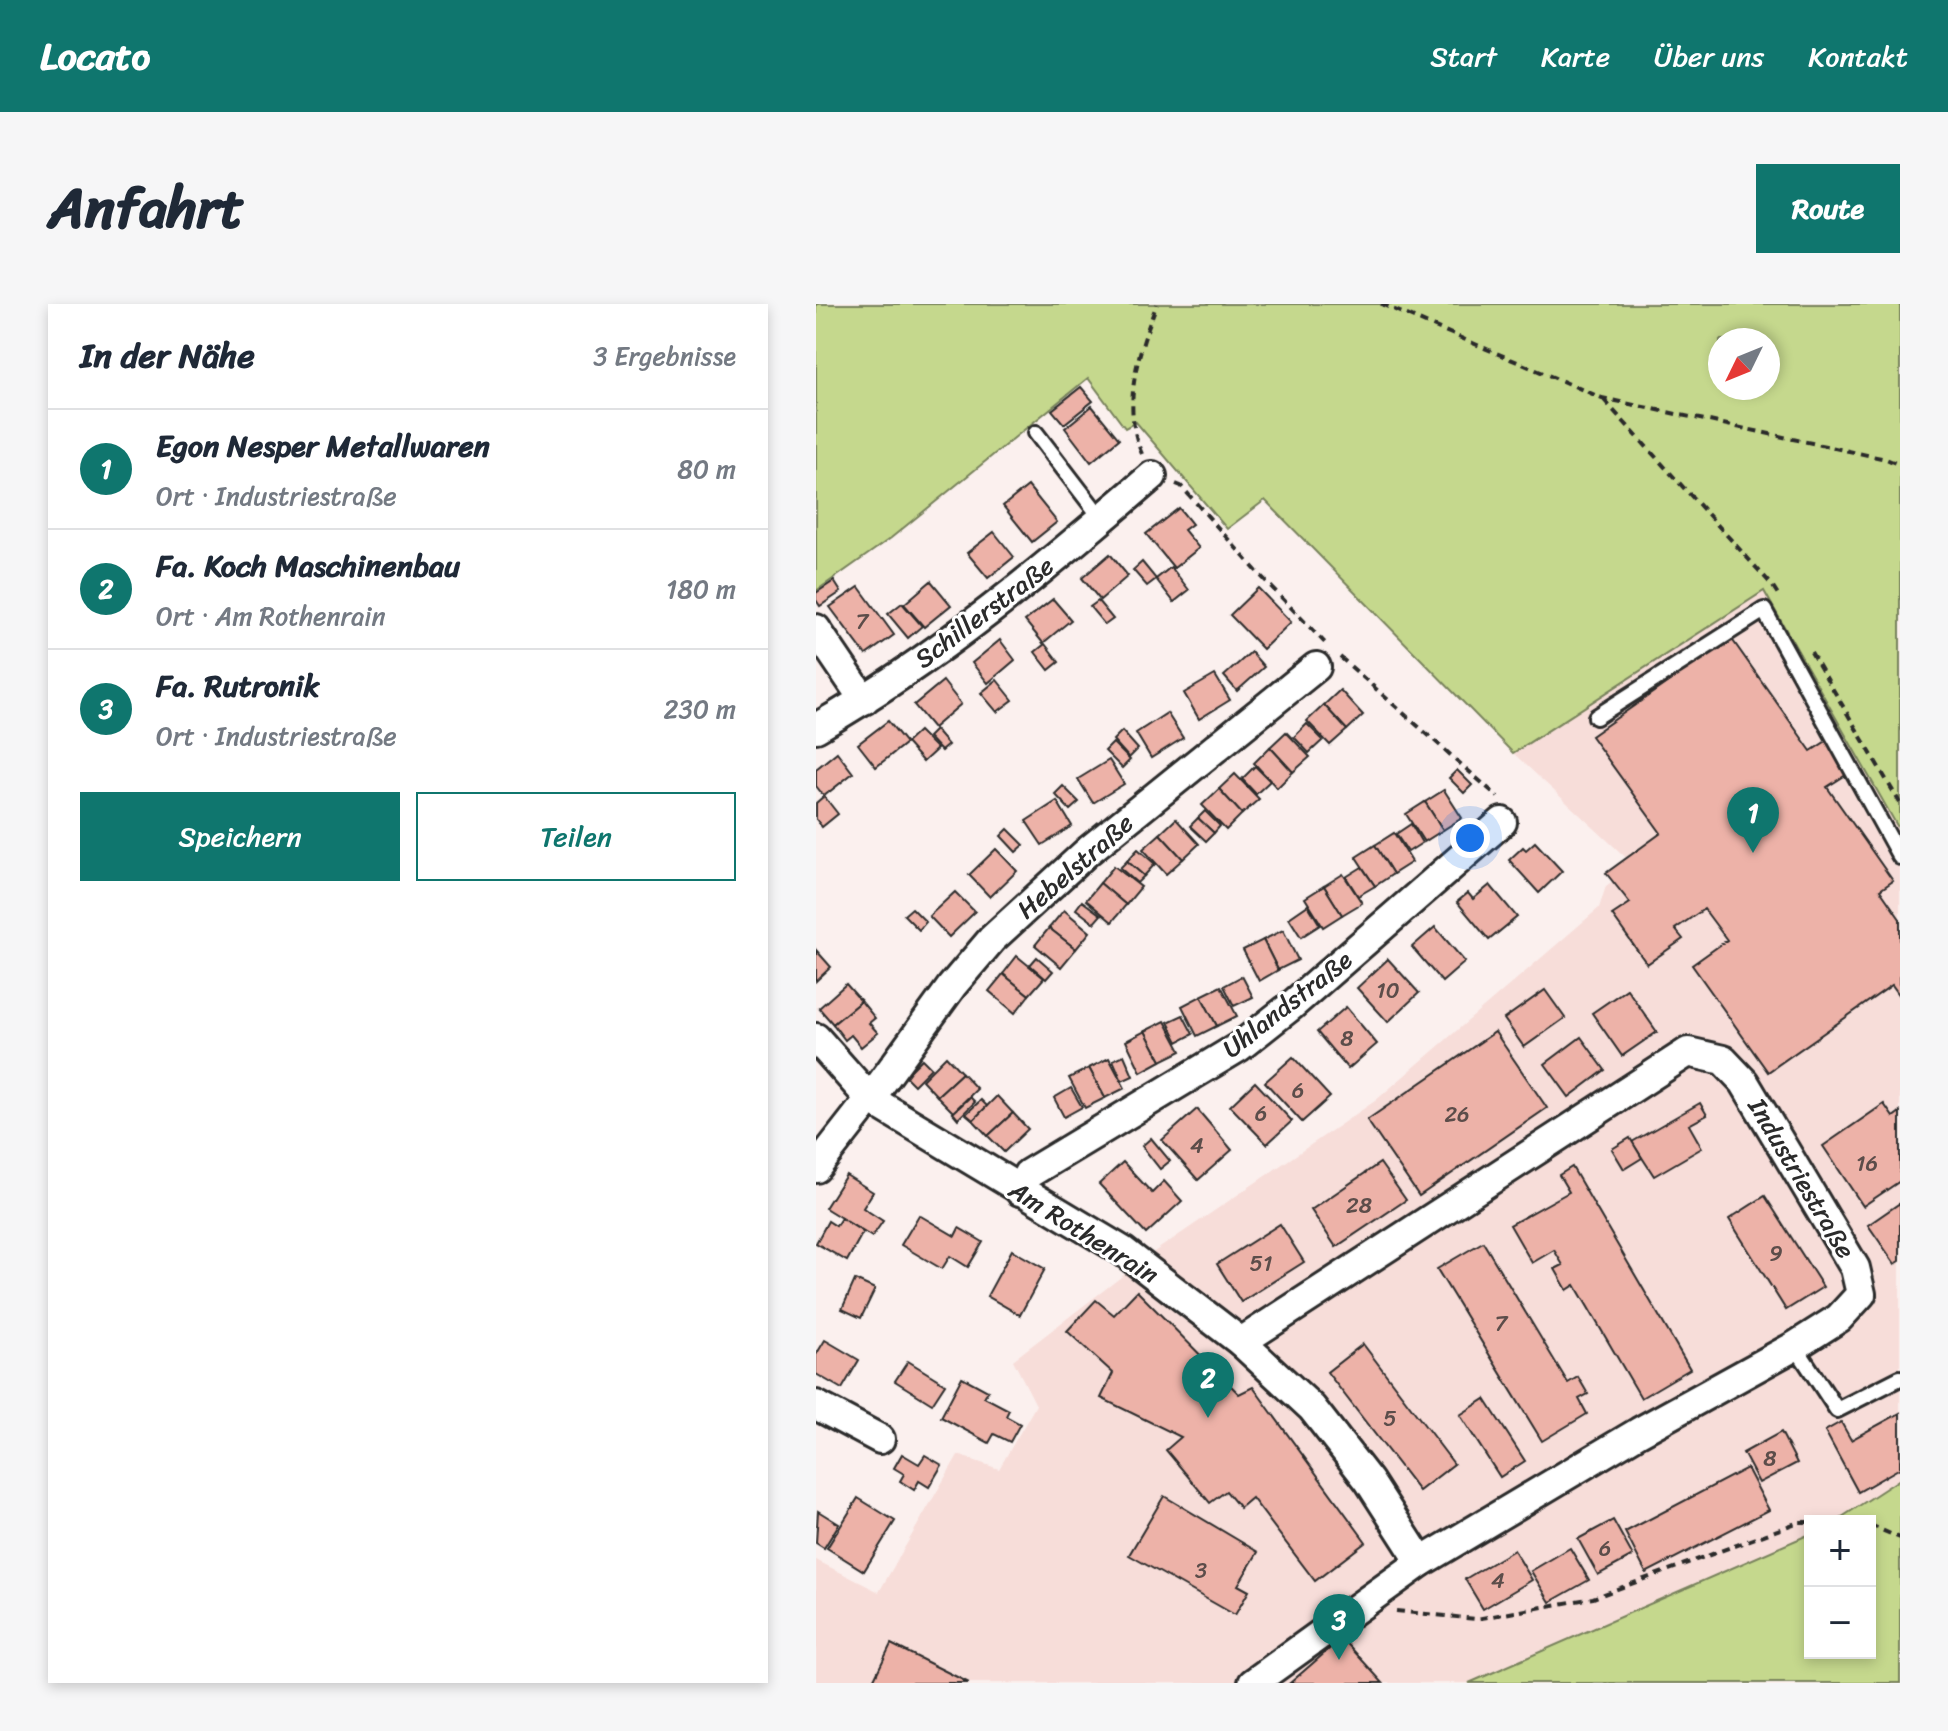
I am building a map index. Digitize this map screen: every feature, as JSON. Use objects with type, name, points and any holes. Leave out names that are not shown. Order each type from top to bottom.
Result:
[{"type":"street","name":"Schillerstraße","points":[[816,728],[864,700],[973,626],[1152,476]]},
{"type":"street","points":[[816,629],[864,700]]},
{"type":"street","name":"Hebelstraße","points":[[816,1168],[952,986],[992,939],[1088,851],[1316,667]]},
{"type":"street","name":"Uhlandstraße","points":[[1020,1191],[1028,1174],[1239,1047],[1291,1006],[1502,822]]},
{"type":"street","name":"Am Rothenrain","points":[[816,1038],[870,1099],[1123,1251],[1241,1342],[1312,1408],[1369,1481],[1421,1562]]},
{"type":"street","name":"Industriestraße","points":[[1241,1342],[1688,1052],[1723,1060],[1744,1082],[1855,1268],[1861,1294],[1839,1318],[1795,1346],[1639,1432],[1421,1562],[1253,1683]]},
{"type":"street","points":[[816,1405],[880,1439]]},
{"type":"lane","points":[[1036,433],[1102,519]]},
{"type":"lane","points":[[1596,717],[1764,610],[1900,857]]},
{"type":"lane","points":[[1795,1346],[1837,1410],[1900,1378]]},
{"type":"path","points":[[1157,304],[1144,335],[1131,399],[1135,438],[1152,476],[1181,486],[1334,652],[1508,805],[1502,822]]},
{"type":"path","points":[[1381,304],[1602,398],[1886,459],[1900,465]]},
{"type":"path","points":[[1602,398],[1772,585],[1780,598]]},
{"type":"path","points":[[1804,639],[1900,803]]},
{"type":"path","points":[[1355,1607],[1476,1619],[1593,1598],[1804,1522]]},
{"type":"path","points":[[1876,1528],[1900,1538]]},
{"type":"shaded area","points":[[1764,591],[1900,831],[1900,1480],[1846,1515],[1804,1515],[1804,1537],[1469,1683],[816,1683],[816,1560],[879,1592],[958,1455],[999,1469],[1036,1405],[1013,1360],[1151,1254],[1375,1101],[1599,908],[1606,886],[1634,865],[1513,753]]},
{"type":"green space","points":[[816,304],[1900,304],[1900,831],[1764,591],[1513,753],[1265,500],[1227,529],[1136,422],[1125,428],[1088,378],[891,538],[816,591]]},
{"type":"green space","points":[[1900,1479],[1900,1683],[1469,1683],[1804,1537],[1804,1659],[1876,1659],[1876,1515],[1845,1515]]},
{"type":"building","points":[[1081,387],[1093,401],[1064,424],[1052,410]]},
{"type":"building","points":[[1092,406],[1119,439],[1091,462],[1065,428]]},
{"type":"building","points":[[1028,486],[1057,522],[1032,542],[1003,506]]},
{"type":"building","points":[[1179,508],[1192,524],[1184,530],[1199,548],[1174,568],[1146,534]]},
{"type":"building","points":[[994,532],[1014,557],[988,578],[967,553]]},
{"type":"building","points":[[1110,554],[1128,576],[1100,600],[1082,578]]},
{"type":"building","points":[[1142,562],[1156,579],[1147,586],[1133,570]]},
{"type":"building","points":[[1171,567],[1189,590],[1174,602],[1156,579]]},
{"type":"building","points":[[834,581],[841,592],[820,606],[816,593]]},
{"type":"building","points":[[931,581],[951,605],[924,627],[904,604]]},
{"type":"building","points":[[859,587],[894,635],[866,655],[830,607]]},
{"type":"building","points":[[1258,588],[1291,622],[1263,649],[1230,615]]},
{"type":"building","points":[[1053,599],[1071,620],[1043,643],[1025,621]]},
{"type":"building","points":[[1098,601],[1113,619],[1105,625],[1090,607]]},
{"type":"building","points":[[902,603],[922,626],[908,638],[888,614]]},
{"type":"building","points":[[1731,638],[1811,751],[1828,740],[1849,773],[1827,787],[1893,881],[1880,890],[1900,919],[1900,996],[1892,985],[1768,1072],[1692,965],[1727,940],[1704,909],[1675,929],[1683,939],[1647,964],[1612,915],[1630,903],[1606,873],[1661,833],[1591,736]]},
{"type":"building","points":[[1000,640],[1015,660],[988,683],[972,663]]},
{"type":"building","points":[[1045,644],[1059,662],[1049,670],[1035,652]]},
{"type":"building","points":[[1251,652],[1264,667],[1237,691],[1224,676]]},
{"type":"building","points":[[1215,675],[1230,700],[1199,719],[1184,693]]},
{"type":"building","points":[[997,680],[1013,700],[997,712],[981,693]]},
{"type":"building","points":[[943,681],[961,704],[933,728],[914,705]]},
{"type":"building","points":[[1340,690],[1363,715],[1347,730],[1324,705]]},
{"type":"building","points":[[1324,705],[1347,730],[1330,745],[1307,721]]},
{"type":"building","points":[[1167,713],[1183,738],[1151,758],[1136,733]]},
{"type":"building","points":[[888,721],[906,743],[876,767],[858,744]]},
{"type":"building","points":[[1307,724],[1323,740],[1309,753],[1294,737]]},
{"type":"building","points":[[935,730],[948,745],[941,751],[928,737]]},
{"type":"building","points":[[919,731],[937,749],[923,762],[906,743]]},
{"type":"building","points":[[1122,731],[1138,749],[1129,758],[1113,740]]},
{"type":"building","points":[[1286,732],[1310,757],[1293,772],[1270,747]]},
{"type":"building","points":[[1113,743],[1130,760],[1122,768],[1105,751]]},
{"type":"building","points":[[1270,747],[1293,772],[1277,788],[1254,763]]},
{"type":"building","points":[[837,752],[853,773],[824,796],[816,786],[816,769]]},
{"type":"building","points":[[1109,760],[1124,784],[1093,803],[1078,779]]},
{"type":"building","points":[[1255,766],[1270,781],[1256,794],[1242,779]]},
{"type":"building","points":[[1457,770],[1472,785],[1464,793],[1449,778]]},
{"type":"building","points":[[1235,774],[1259,799],[1242,814],[1219,789]]},
{"type":"building","points":[[1063,786],[1079,802],[1070,810],[1055,794]]},
{"type":"building","points":[[1219,789],[1242,814],[1226,830],[1202,805]]},
{"type":"building","points":[[1444,790],[1462,818],[1443,830],[1425,802]]},
{"type":"building","points":[[824,796],[838,814],[822,827],[816,819],[816,803]]},
{"type":"building","points":[[1057,801],[1072,826],[1042,845],[1026,821]]},
{"type":"building","points":[[1425,802],[1443,830],[1424,842],[1406,814]]},
{"type":"building","points":[[1205,811],[1220,826],[1214,833],[1198,818]]},
{"type":"building","points":[[1198,818],[1214,833],[1206,841],[1190,826]]},
{"type":"building","points":[[1176,819],[1199,844],[1183,859],[1160,834]]},
{"type":"building","points":[[1411,824],[1422,843],[1408,852],[1396,834]]},
{"type":"building","points":[[1008,829],[1024,845],[1016,852],[1001,836]]},
{"type":"building","points":[[1394,833],[1412,862],[1393,874],[1375,845]]},
{"type":"building","points":[[1160,834],[1183,859],[1166,874],[1143,849]]},
{"type":"building","points":[[1535,842],[1562,871],[1539,893],[1509,860],[1523,847],[1526,850]]},
{"type":"building","points":[[1375,845],[1393,874],[1375,886],[1356,857]]},
{"type":"building","points":[[996,849],[1017,871],[990,897],[969,875]]},
{"type":"building","points":[[1138,849],[1155,864],[1144,876],[1127,861]]},
{"type":"building","points":[[1127,861],[1144,876],[1137,883],[1120,868]]},
{"type":"building","points":[[1114,866],[1141,887],[1126,905],[1100,883]]},
{"type":"building","points":[[1362,867],[1375,886],[1358,896],[1346,877]]},
{"type":"building","points":[[1343,874],[1362,903],[1342,915],[1324,886]]},
{"type":"building","points":[[1100,883],[1126,905],[1112,922],[1086,900]]},
{"type":"building","points":[[1490,885],[1517,917],[1489,940],[1457,902],[1468,893],[1473,899]]},
{"type":"building","points":[[1324,886],[1342,915],[1323,927],[1305,898]]},
{"type":"building","points":[[955,892],[975,912],[949,937],[929,916]]},
{"type":"building","points":[[1082,901],[1101,915],[1094,923],[1076,909]]},
{"type":"building","points":[[1308,905],[1320,925],[1301,937],[1289,918]]},
{"type":"building","points":[[912,908],[926,922],[919,930],[904,915]]},
{"type":"building","points":[[1064,910],[1090,932],[1076,949],[1049,928]]},
{"type":"building","points":[[1435,927],[1465,962],[1442,982],[1412,947]]},
{"type":"building","points":[[1049,928],[1076,949],[1061,967],[1035,945]]},
{"type":"building","points":[[1283,930],[1298,960],[1278,970],[1263,940]]},
{"type":"building","points":[[1263,940],[1278,970],[1259,981],[1243,950]]},
{"type":"building","points":[[816,950],[831,967],[816,981]]},
{"type":"building","points":[[1017,956],[1044,978],[1029,995],[1003,974]]},
{"type":"building","points":[[1037,957],[1053,971],[1046,979],[1030,965]]},
{"type":"building","points":[[1388,959],[1419,993],[1388,1022],[1357,988]]},
{"type":"building","points":[[1003,974],[1029,995],[1015,1013],[989,991]]},
{"type":"building","points":[[1242,976],[1253,997],[1234,1006],[1224,986]]},
{"type":"building","points":[[846,984],[861,1001],[833,1024],[819,1008]]},
{"type":"building","points":[[1221,986],[1237,1016],[1217,1026],[1201,996]]},
{"type":"building","points":[[1627,989],[1657,1032],[1622,1056],[1592,1013]]},
{"type":"building","points":[[1545,990],[1565,1018],[1524,1047],[1504,1019]]},
{"type":"building","points":[[1201,996],[1217,1026],[1197,1036],[1182,1006]]},
{"type":"building","points":[[861,1001],[875,1018],[869,1023],[878,1033],[861,1047],[851,1035],[845,1040],[833,1024]]},
{"type":"building","points":[[1346,1007],[1377,1044],[1348,1069],[1317,1032]]},
{"type":"building","points":[[1183,1015],[1193,1034],[1178,1042],[1168,1022]]},
{"type":"building","points":[[1165,1021],[1181,1051],[1161,1061],[1145,1031]]},
{"type":"building","points":[[1145,1031],[1161,1061],[1141,1072],[1126,1041]]},
{"type":"building","points":[[1495,1032],[1547,1108],[1419,1196],[1367,1120]]},
{"type":"building","points":[[1581,1037],[1605,1070],[1569,1097],[1545,1064]]},
{"type":"building","points":[[1124,1055],[1133,1076],[1122,1081],[1113,1060]]},
{"type":"building","points":[[946,1056],[962,1073],[937,1096],[922,1080]]},
{"type":"building","points":[[1293,1057],[1330,1097],[1302,1122],[1265,1082]]},
{"type":"building","points":[[1109,1058],[1125,1088],[1105,1098],[1089,1068]]},
{"type":"building","points":[[922,1059],[931,1068],[914,1085],[905,1076]]},
{"type":"building","points":[[1089,1068],[1105,1098],[1085,1108],[1069,1078]]},
{"type":"building","points":[[962,1073],[977,1089],[953,1112],[937,1096]]},
{"type":"building","points":[[1255,1082],[1292,1121],[1267,1144],[1230,1106]]},
{"type":"building","points":[[1071,1088],[1082,1107],[1064,1117],[1054,1098]]},
{"type":"building","points":[[997,1096],[1013,1113],[988,1136],[973,1120]]},
{"type":"building","points":[[970,1097],[975,1102],[958,1119],[953,1113]]},
{"type":"building","points":[[981,1100],[987,1106],[973,1120],[966,1114]]},
{"type":"building","points":[[1700,1103],[1707,1115],[1689,1125],[1702,1148],[1654,1176],[1632,1142]]},
{"type":"building","points":[[1884,1104],[1893,1117],[1900,1112],[1900,1181],[1863,1206],[1823,1146]]},
{"type":"building","points":[[1197,1109],[1232,1150],[1198,1180],[1162,1140]]},
{"type":"building","points":[[1013,1113],[1028,1129],[1004,1152],[988,1136]]},
{"type":"building","points":[[1151,1138],[1170,1161],[1160,1169],[1142,1146]]},
{"type":"building","points":[[1630,1138],[1642,1158],[1624,1169],[1612,1149]]},
{"type":"building","points":[[1123,1162],[1152,1193],[1164,1181],[1182,1201],[1146,1234],[1099,1184]]},
{"type":"building","points":[[1380,1163],[1406,1200],[1336,1247],[1311,1210]]},
{"type":"building","points":[[1572,1167],[1690,1369],[1641,1398],[1575,1285],[1567,1290],[1555,1269],[1563,1265],[1554,1250],[1532,1263],[1510,1225],[1569,1192],[1559,1175]]},
{"type":"building","points":[[846,1175],[873,1192],[863,1208],[883,1221],[872,1237],[825,1208]]},
{"type":"building","points":[[1765,1196],[1823,1287],[1786,1310],[1729,1219]]},
{"type":"building","points":[[1900,1203],[1900,1261],[1895,1264],[1868,1225]]},
{"type":"building","points":[[919,1215],[955,1236],[959,1228],[983,1242],[968,1267],[950,1256],[942,1269],[901,1245]]},
{"type":"building","points":[[841,1218],[863,1232],[847,1261],[816,1243],[828,1221],[836,1226]]},
{"type":"building","points":[[1280,1224],[1304,1262],[1241,1302],[1217,1264]]},
{"type":"building","points":[[1483,1242],[1568,1383],[1578,1377],[1588,1394],[1579,1399],[1587,1414],[1542,1441],[1437,1269]]},
{"type":"building","points":[[1012,1250],[1045,1269],[1020,1315],[987,1296]]},
{"type":"building","points":[[855,1280],[875,1289],[861,1318],[842,1309]]},
{"type":"building","points":[[1137,1291],[1239,1394],[1253,1387],[1366,1542],[1315,1581],[1252,1498],[1240,1508],[1226,1491],[1210,1503],[1166,1450],[1181,1437],[1101,1398],[1113,1373],[1067,1331],[1096,1300],[1114,1315]]},
{"type":"building","points":[[825,1340],[859,1360],[842,1389],[816,1374],[816,1355]]},
{"type":"building","points":[[1363,1344],[1454,1464],[1419,1491],[1327,1372]]},
{"type":"building","points":[[908,1361],[945,1384],[932,1404],[895,1381]]},
{"type":"building","points":[[962,1377],[988,1391],[984,1397],[1009,1410],[1006,1416],[1020,1424],[1010,1442],[994,1434],[989,1443],[941,1417]]},
{"type":"building","points":[[1485,1399],[1525,1461],[1500,1477],[1460,1415]]},
{"type":"building","points":[[1900,1413],[1900,1468],[1858,1492],[1825,1431],[1841,1422],[1851,1440]]},
{"type":"building","points":[[1781,1432],[1797,1463],[1759,1483],[1743,1453]]},
{"type":"building","points":[[902,1454],[919,1464],[925,1455],[942,1465],[929,1487],[919,1481],[914,1490],[900,1481],[904,1474],[894,1468]]},
{"type":"building","points":[[1747,1468],[1769,1510],[1646,1573],[1625,1532]]},
{"type":"building","points":[[1164,1496],[1258,1552],[1238,1585],[1249,1591],[1235,1615],[1129,1555]]},
{"type":"building","points":[[858,1498],[895,1521],[864,1571],[827,1548]]},
{"type":"building","points":[[818,1511],[839,1524],[824,1548],[816,1543]]},
{"type":"building","points":[[1613,1520],[1633,1556],[1598,1575],[1578,1539]]},
{"type":"building","points":[[1570,1548],[1589,1580],[1550,1602],[1531,1571]]},
{"type":"building","points":[[1514,1550],[1532,1580],[1483,1609],[1465,1579]]},
{"type":"building","points":[[1342,1638],[1383,1683],[1290,1683]]},
{"type":"building","points":[[891,1644],[969,1683],[872,1683]]},
{"type":"place","name":"Egon Nesper Metallwaren","points":[[1753,853]]},
{"type":"place","name":"Fa. Koch Maschinenbau","points":[[1208,1418]]},
{"type":"place","name":"Fa. Rutronik","points":[[1339,1660]]}]
